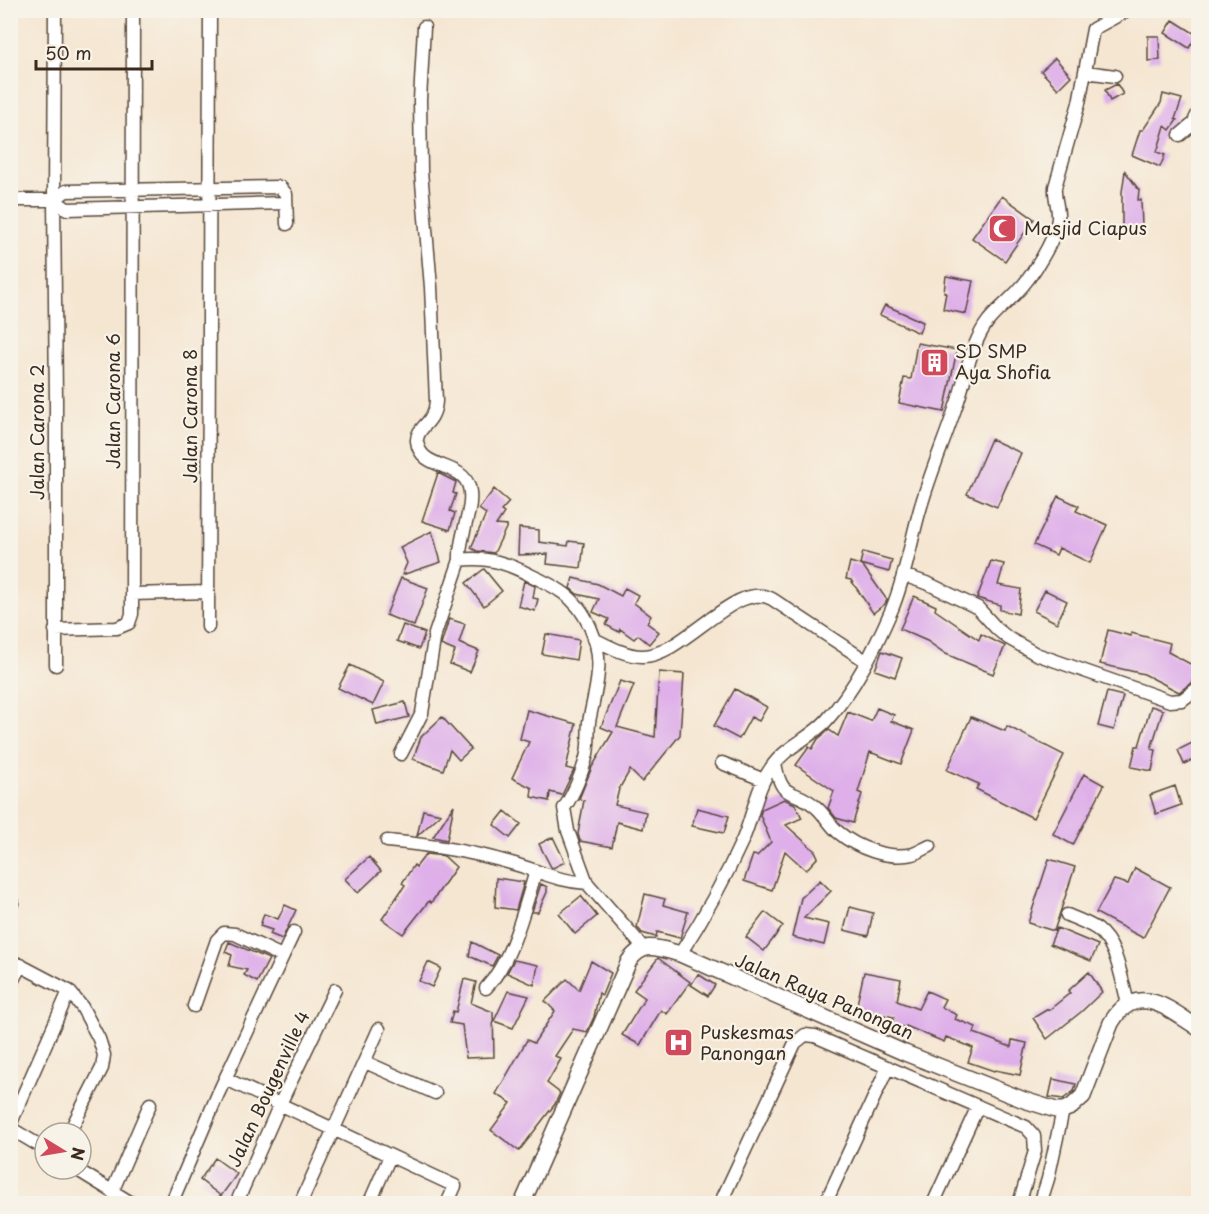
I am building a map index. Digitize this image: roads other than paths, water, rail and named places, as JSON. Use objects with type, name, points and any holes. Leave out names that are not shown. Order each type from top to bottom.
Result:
[{"type":"street","name":"Jalan Carona 2","points":[[55,10],[56,664]]},
{"type":"street","name":"Jalan Carona 6","points":[[55,630],[117,628],[129,623],[132,614],[133,10]]},
{"type":"street","name":"Jalan Carona 8","points":[[208,627],[210,10]]},
{"type":"street","points":[[680,954],[722,882],[744,836],[764,780],[783,753],[825,722],[851,688],[893,607],[930,474],[957,405],[972,352],[994,312],[1017,293],[1052,237],[1058,217],[1054,196],[1055,188],[1079,103],[1094,29],[1128,10]]},
{"type":"street","points":[[401,754],[422,713],[435,634],[460,560],[459,550],[470,498],[469,485],[459,472],[433,463],[425,457],[418,448],[417,438],[420,430],[435,414],[436,402],[432,296],[421,171],[420,100],[424,27]]},
{"type":"street","points":[[1086,72],[1115,76]]},
{"type":"street","points":[[1180,135],[1193,124],[1198,113]]},
{"type":"street","points":[[54,200],[66,191],[280,187],[286,194],[286,224]]},
{"type":"street","points":[[10,200],[54,200],[67,209],[286,203]]},
{"type":"street","points":[[460,560],[484,558],[512,566],[554,586],[583,613],[598,652],[598,671],[589,725],[587,754],[571,798],[564,808],[568,831],[587,883],[643,947],[629,961],[522,1203]]},
{"type":"street","points":[[903,575],[929,584],[978,608],[1002,634],[1036,654],[1170,701],[1182,700],[1198,687]]},
{"type":"street","points":[[132,594],[208,592]]},
{"type":"street","points":[[594,639],[633,655],[655,655],[724,610],[747,597],[759,594],[772,599],[866,661]]},
{"type":"street","points":[[722,763],[764,780]]},
{"type":"street","points":[[775,763],[784,790],[814,806],[838,831],[860,845],[881,853],[898,855],[913,854],[930,846]]},
{"type":"street","points":[[387,840],[439,846],[489,856],[555,879],[587,883]]},
{"type":"street","points":[[486,988],[495,977],[517,931],[536,871]]},
{"type":"street","points":[[1067,915],[1098,930],[1106,940],[1119,967],[1128,1003]]},
{"type":"street","points":[[171,1203],[294,932]]},
{"type":"street","points":[[194,1006],[217,940],[224,933],[235,933],[282,956]]},
{"type":"street","name":"Jalan Raya Panongan","points":[[643,947],[654,947],[680,954],[905,1053],[1024,1100],[1063,1110]]},
{"type":"street","points":[[10,985],[16,962],[69,991],[99,1039],[104,1061],[75,1121]]},
{"type":"street","name":"Jalan Bougenville 4","points":[[236,1203],[280,1104],[335,990]]},
{"type":"street","points":[[33,1141],[10,1126],[69,991]]},
{"type":"street","points":[[1040,1203],[1048,1179],[1063,1110],[1078,1102],[1083,1096],[1116,1014],[1128,1003],[1143,1001],[1161,1005],[1198,1028]]},
{"type":"street","points":[[300,1203],[380,1029]]},
{"type":"street","points":[[720,1203],[795,1043],[805,1035],[815,1036],[1026,1127],[1034,1136],[1035,1152],[1019,1203]]},
{"type":"street","points":[[365,1062],[435,1093]]},
{"type":"street","points":[[825,1203],[888,1067]]},
{"type":"street","points":[[226,1079],[455,1186],[447,1203]]},
{"type":"street","points":[[112,1192],[150,1104]]},
{"type":"street","points":[[933,1203],[978,1106]]},
{"type":"street","points":[[369,1203],[390,1156]]},
{"type":"street","points":[[93,1180],[133,1203]]},
{"type":"place","name":"Masjid Ciapus","points":[[1003,229]]},
{"type":"place","name":"SD SMP Aya Shofia","points":[[934,362]]},
{"type":"place","name":"Puskesmas Panongan","points":[[679,1043]]}]
